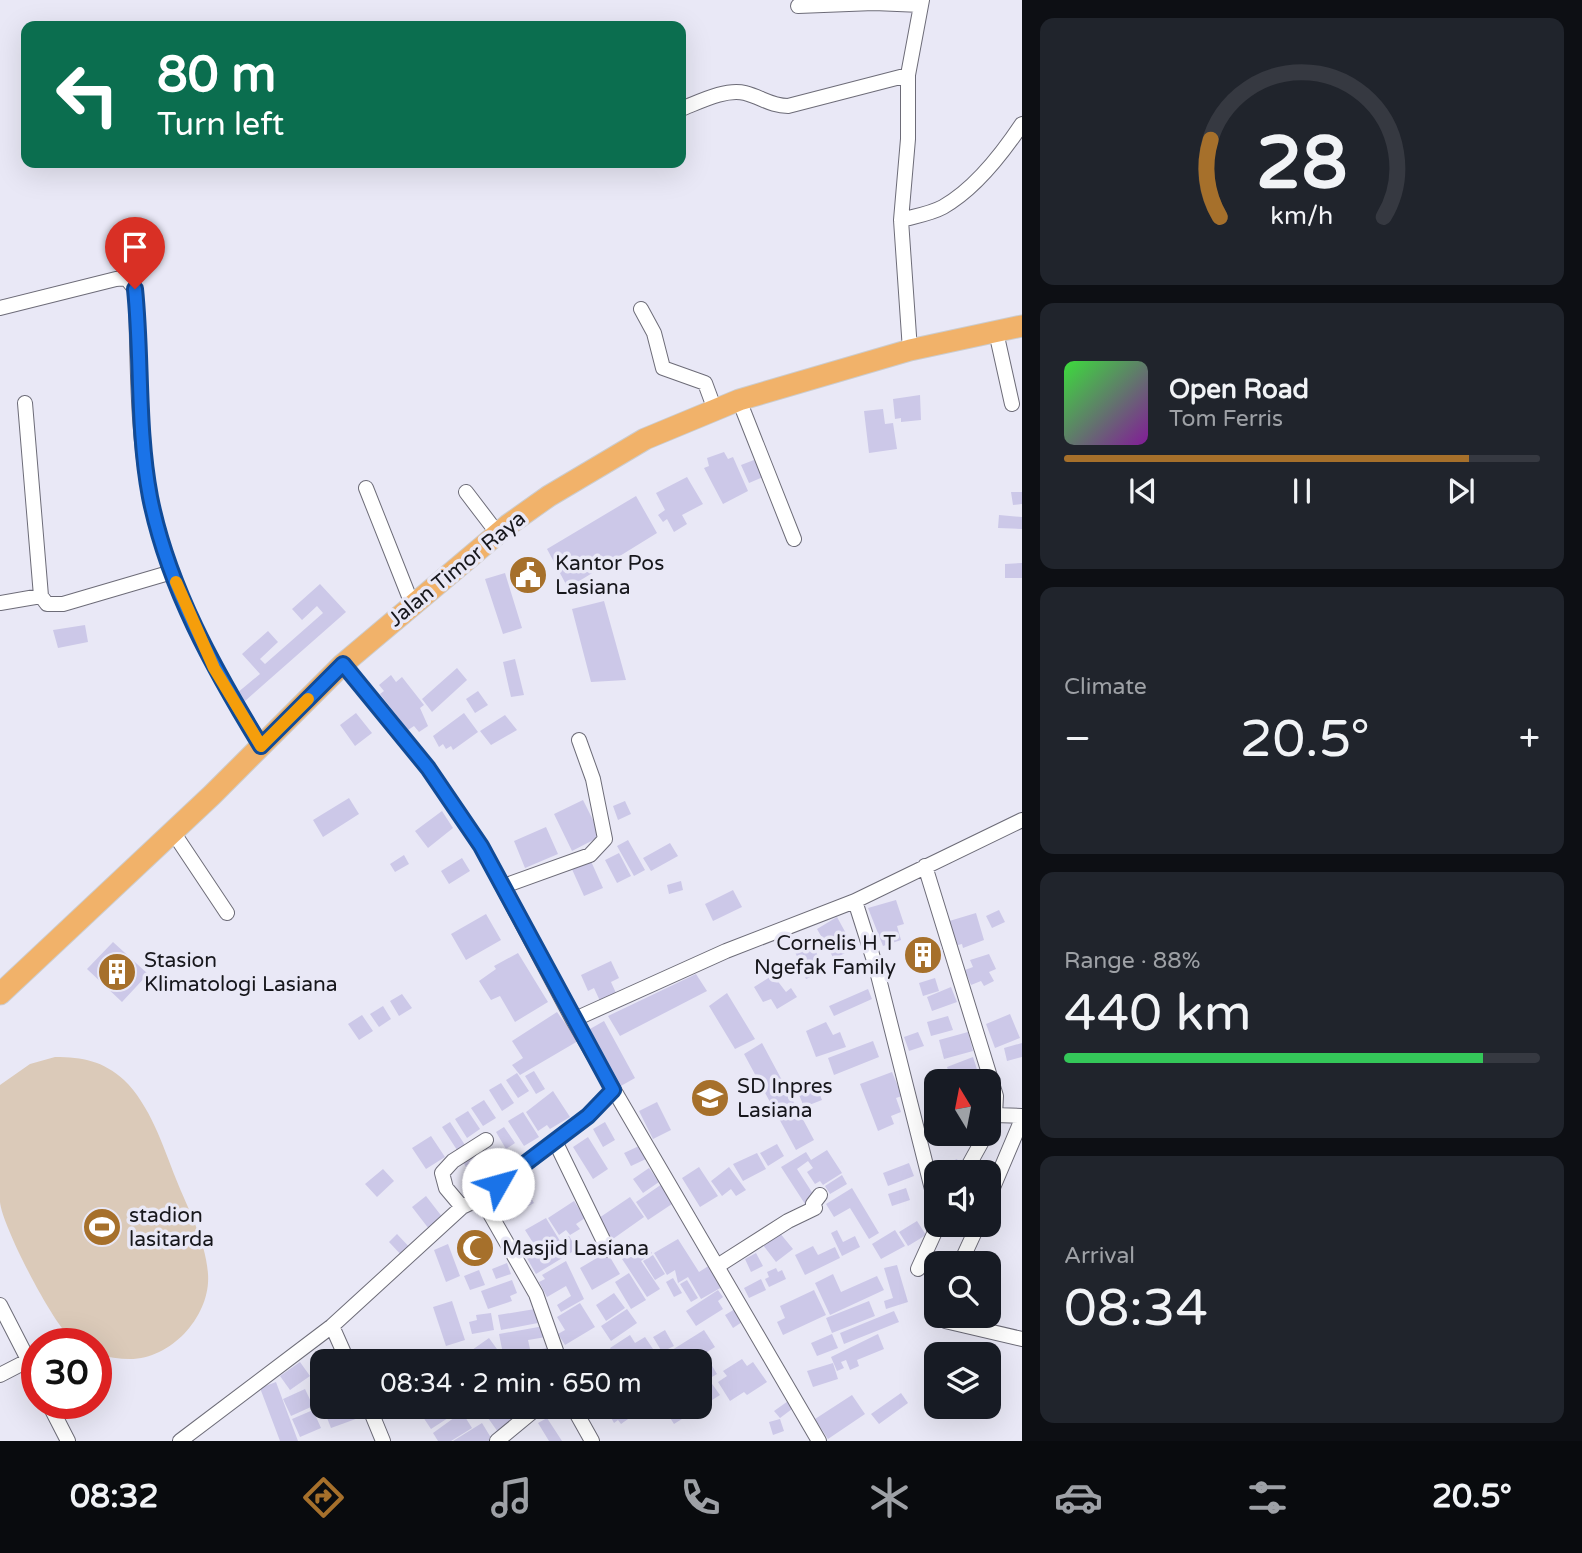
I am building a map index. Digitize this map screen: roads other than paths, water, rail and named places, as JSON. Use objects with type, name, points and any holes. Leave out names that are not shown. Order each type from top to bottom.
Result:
[{"type":"highway","name":"Jalan Timor Raya","points":[[0,994],[173,832],[343,664],[498,534],[604,462],[645,439],[739,400],[911,350],[1022,327]]},
{"type":"street","points":[[798,6],[922,3],[908,75],[908,139],[901,220],[911,350]]},
{"type":"street","points":[[686,107],[736,92],[746,93],[771,104],[788,106],[908,75]]},
{"type":"street","points":[[901,220],[939,209],[953,201],[1007,146],[1022,124]]},
{"type":"street","points":[[0,308],[103,281],[126,278],[131,283],[136,300],[141,432],[150,496],[172,572],[214,668],[261,746]]},
{"type":"street","points":[[641,309],[654,333],[663,368],[705,383],[715,410]]},
{"type":"street","points":[[996,332],[1012,404]]},
{"type":"street","points":[[739,400],[794,539]]},
{"type":"street","points":[[25,403],[41,596],[47,604],[62,604],[172,572]]},
{"type":"street","points":[[366,488],[412,604]]},
{"type":"street","points":[[466,492],[498,534]]},
{"type":"street","points":[[0,603],[41,596]]},
{"type":"street","points":[[343,664],[428,768],[504,886],[573,1020],[719,1265],[819,1441]]},
{"type":"street","points":[[504,886],[590,855],[605,839],[593,779],[579,740]]},
{"type":"street","points":[[573,1020],[726,951],[855,901],[1022,820]]},
{"type":"street","points":[[173,832],[227,912]]},
{"type":"street","points":[[925,866],[988,1069]]},
{"type":"street","points":[[855,901],[876,967],[925,1160]]},
{"type":"street","points":[[180,1441],[332,1326],[462,1207],[481,1198],[588,1116],[613,1090]]},
{"type":"street","points":[[1001,1121],[1022,1118]]},
{"type":"street","points":[[1001,1168],[1022,1118]]},
{"type":"street","points":[[462,1207],[446,1188],[442,1173],[453,1161],[486,1140]]},
{"type":"street","points":[[555,1141],[608,1250]]},
{"type":"street","points":[[719,1265],[788,1221],[816,1208],[813,1204],[820,1195]]},
{"type":"street","points":[[481,1198],[536,1294],[555,1349]]},
{"type":"street","points":[[918,1269],[933,1237]]},
{"type":"street","points":[[0,1305],[21,1345]]},
{"type":"street","points":[[332,1326],[342,1349]]},
{"type":"street","points":[[975,1328],[1022,1339]]},
{"type":"street","points":[[0,1375],[21,1364]]},
{"type":"street","points":[[56,1419],[68,1441]]},
{"type":"street","points":[[374,1419],[383,1441]]},
{"type":"street","points":[[497,1441],[524,1419]]},
{"type":"street","points":[[580,1419],[592,1441]]},
{"type":"place","name":"Kantor Pos Lasiana","points":[[528,575]]},
{"type":"place","name":"Cornelis H T Ngefak Family","points":[[923,955]]},
{"type":"place","name":"Stasion Klimatologi Lasiana","points":[[117,972]]},
{"type":"place","name":"SD Inpres Lasiana","points":[[710,1098]]},
{"type":"place","name":"stadion lasitarda","points":[[102,1227]]},
{"type":"place","name":"Masjid Lasiana","points":[[475,1248]]}]
